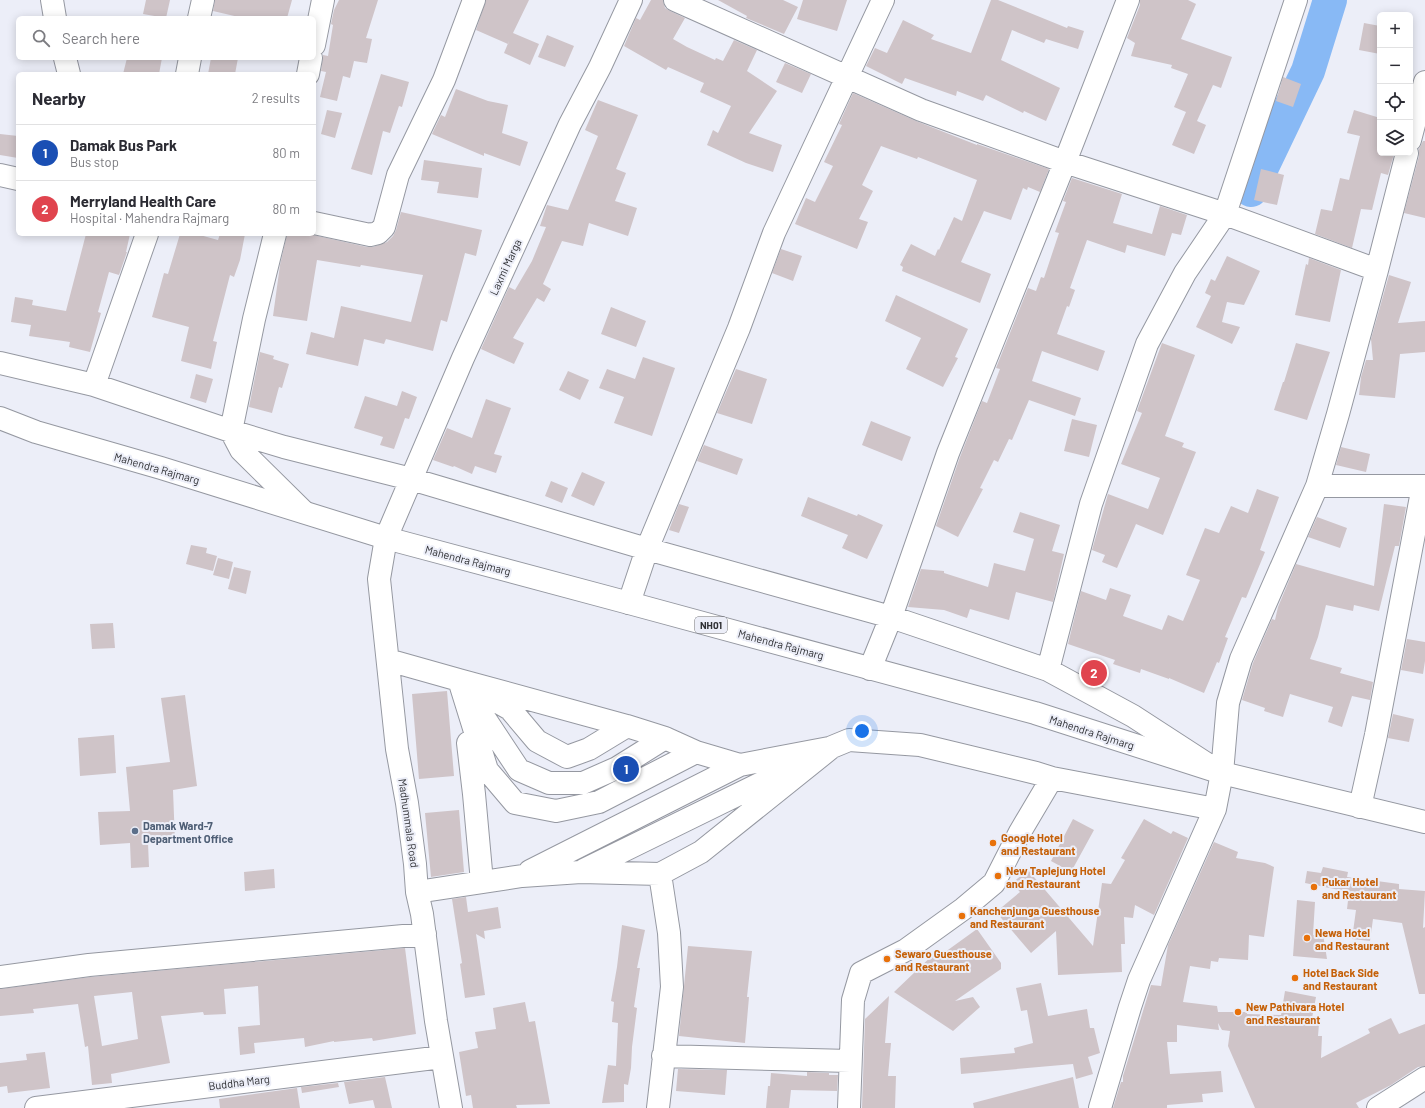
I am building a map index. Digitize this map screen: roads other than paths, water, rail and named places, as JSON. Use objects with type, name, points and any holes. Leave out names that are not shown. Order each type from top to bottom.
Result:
[{"type":"main road","points":[[52,0],[55,16]]},
{"type":"main road","points":[[199,16],[203,0]]},
{"type":"main road","points":[[316,35],[323,0]]},
{"type":"main road","points":[[316,223],[370,235],[378,233],[384,227],[398,175],[444,80],[474,0]]},
{"type":"main road","name":"Laxmi Marga","points":[[386,538],[463,358],[570,124],[600,67],[631,0]]},
{"type":"main road","points":[[675,0],[921,110],[1065,162],[1225,214],[1377,270]]},
{"type":"main road","points":[[629,603],[647,549],[739,328],[774,233],[884,0]]},
{"type":"main road","points":[[870,669],[891,617],[948,453],[1065,162],[1128,0]]},
{"type":"main road","points":[[1048,670],[1091,504],[1147,344],[1184,273],[1225,214],[1296,0]]},
{"type":"main road","points":[[66,60],[68,72]]},
{"type":"main road","points":[[186,72],[190,60]]},
{"type":"main road","points":[[308,72],[311,60]]},
{"type":"main road","points":[[1413,128],[1425,82]]},
{"type":"main road","points":[[1100,1108],[1139,980],[1215,809],[1222,773],[1228,703],[1241,659],[1316,486],[1338,414],[1406,156]]},
{"type":"main road","points":[[0,175],[16,179]]},
{"type":"main road","points":[[94,385],[147,236]]},
{"type":"main road","points":[[275,236],[254,319],[231,431],[241,450],[304,512]]},
{"type":"main road","points":[[0,364],[94,385],[231,431],[284,447],[411,479],[647,549],[891,617],[1048,670],[1133,716],[1222,773]]},
{"type":"main road","points":[[0,406],[36,432]]},
{"type":"main road","name":"Mahendra Rajmarg","points":[[0,418],[36,432],[386,538],[1035,713],[1222,773],[1425,822]]},
{"type":"main road","points":[[1316,486],[1424,486],[1376,736],[1360,807]]},
{"type":"main road","name":"Madhummala Road","points":[[386,538],[379,579],[397,749],[408,811],[417,892],[425,934],[436,1021],[451,1108]]},
{"type":"main road","points":[[388,660],[627,726],[665,738],[696,752],[740,764]]},
{"type":"main road","points":[[459,680],[510,709],[537,741],[567,757],[589,749],[627,726]]},
{"type":"main road","points":[[459,680],[519,770],[549,783],[583,783],[618,768],[665,738]]},
{"type":"main road","points":[[459,680],[487,770],[515,803],[556,811],[599,802],[696,752]]},
{"type":"main road","points":[[459,680],[474,794],[482,882]]},
{"type":"main road","points":[[581,872],[848,740],[920,745],[1052,778],[1215,809]]},
{"type":"main road","points":[[417,892],[522,876],[581,872],[660,874],[701,852],[832,747]]},
{"type":"main road","points":[[522,876],[740,764],[832,747]]},
{"type":"main road","points":[[848,1108],[853,1000],[860,974],[906,950],[963,909],[994,883],[1020,832],[1052,778]]},
{"type":"main road","points":[[658,1108],[672,987],[669,933],[660,874]]},
{"type":"main road","points":[[0,977],[88,965],[425,934]]},
{"type":"main road","points":[[664,1056],[850,1061]]},
{"type":"main road","name":"Buddha Marg","points":[[36,1108],[442,1057]]},
{"type":"main road","points":[[1378,1108],[1425,1078]]},
{"type":"waterway","points":[[1251,190],[1308,71],[1330,0]]},
{"type":"place","name":"Merryland Health Care","points":[[1094,673]]},
{"type":"place","name":"Damak Bus Park","points":[[626,769]]},
{"type":"place","name":"Damak Ward-7 Department Office","points":[[135,831]]},
{"type":"place","name":"Google Hotel and Restaurant","points":[[993,843]]},
{"type":"place","name":"New Taplejung Hotel and Restaurant","points":[[998,876]]},
{"type":"place","name":"Pukar Hotel and Restaurant","points":[[1314,887]]},
{"type":"place","name":"Kanchenjunga Guesthouse and Restaurant","points":[[962,916]]},
{"type":"place","name":"Newa Hotel and Restaurant","points":[[1307,938]]},
{"type":"place","name":"Sewaro Guesthouse and Restaurant","points":[[887,959]]},
{"type":"place","name":"Hotel Back Side and Restaurant","points":[[1295,978]]},
{"type":"place","name":"New Pathivara Hotel and Restaurant","points":[[1238,1012]]}]
